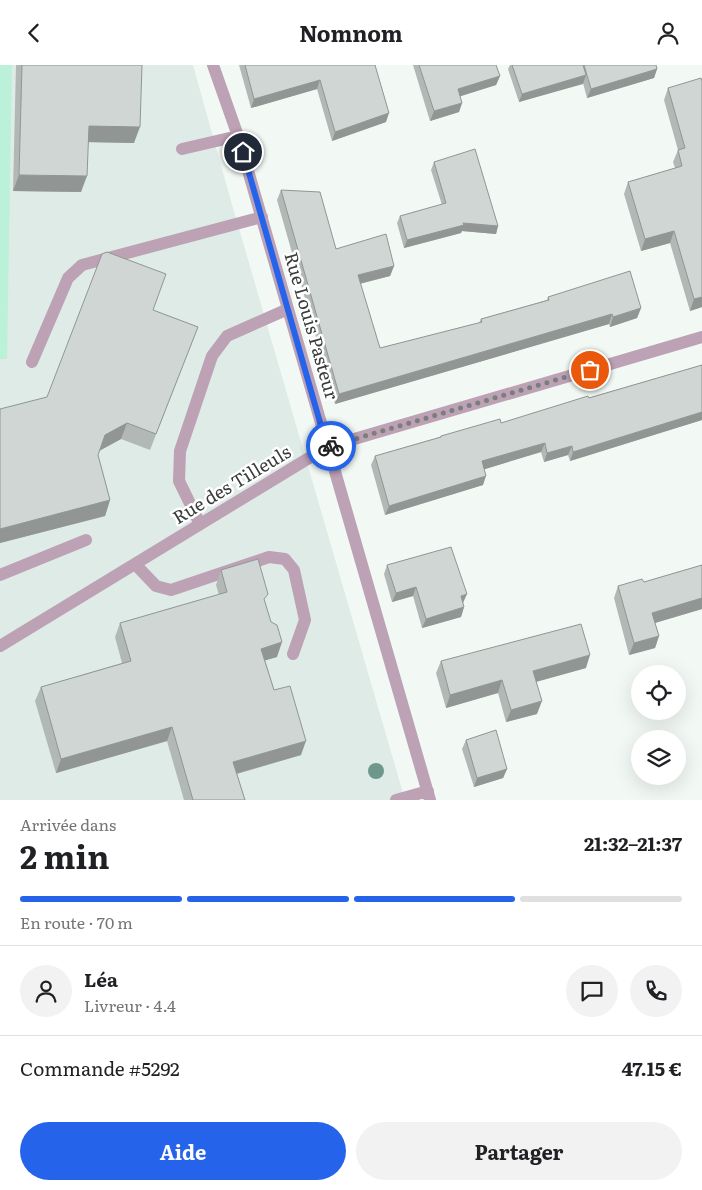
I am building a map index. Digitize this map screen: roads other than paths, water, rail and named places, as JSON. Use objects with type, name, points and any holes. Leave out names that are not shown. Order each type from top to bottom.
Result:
[{"type":"street","name":"Rue Louis Pasteur","points":[[213,65],[238,136],[262,217],[429,796]]},
{"type":"street","points":[[182,149],[238,136]]},
{"type":"street","points":[[32,362],[68,278],[82,265],[262,217]]},
{"type":"street","points":[[200,524],[179,481],[180,451],[212,356],[228,336],[288,309]]},
{"type":"street","name":"Rue des Tilleuls","points":[[1,642],[327,447],[702,337]]},
{"type":"street","points":[[0,575],[86,540]]},
{"type":"street","points":[[135,563],[156,586],[171,590],[269,557],[285,559],[294,570],[305,620],[293,653]]},
{"type":"street","points":[[396,800],[429,796]]}]
